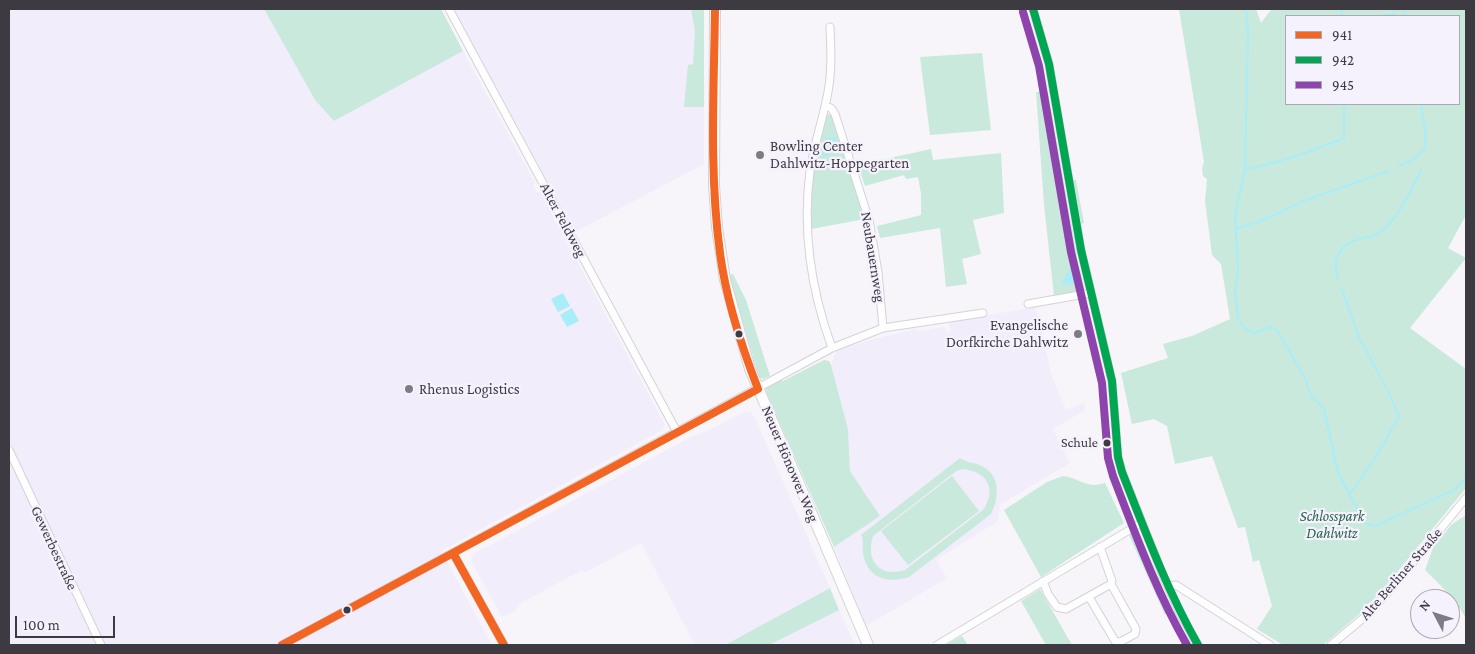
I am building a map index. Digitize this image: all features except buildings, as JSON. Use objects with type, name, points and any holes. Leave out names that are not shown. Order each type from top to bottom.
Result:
[{"type":"main road","name":"Neuer Hönower Weg","points":[[715,9],[714,185],[717,227],[725,280],[750,369],[868,645]]},
{"type":"street","name":"Alter Feldweg","points":[[449,9],[677,432]]},
{"type":"street","points":[[1033,9],[1049,64],[1072,198],[1091,293],[1112,381],[1118,457],[1141,523],[1180,615],[1198,645]]},
{"type":"street","points":[[830,28],[830,72],[825,106],[810,170],[807,220],[809,258],[815,295],[832,348]]},
{"type":"street","name":"Neubauernweg","points":[[825,106],[831,108],[835,114],[868,213],[878,272],[883,328]]},
{"type":"street","points":[[1028,304],[1091,293]]},
{"type":"street","points":[[282,645],[832,348],[883,328],[983,313]]},
{"type":"street","name":"Gewerbestraße","points":[[9,450],[100,645]]},
{"type":"street","name":"Alte Berliner Straße","points":[[1331,645],[1367,616],[1466,498]]},
{"type":"street","points":[[937,645],[1141,523]]},
{"type":"street","points":[[1088,597],[1115,642],[1120,642],[1134,634],[1136,629],[1111,584],[1112,582],[1100,546]]},
{"type":"street","points":[[453,553],[504,645]]},
{"type":"street","points":[[1044,581],[1048,594],[1056,607],[1066,609],[1111,584]]},
{"type":"street","points":[[1168,586],[1176,585],[1270,645]]},
{"type":"shaded area","points":[[9,9],[264,9],[315,100],[334,121],[463,51],[535,183],[533,186],[536,192],[540,192],[665,425],[662,430],[441,551],[492,645],[9,645]]},
{"type":"shaded area","points":[[454,9],[704,9],[704,164],[575,232]]},
{"type":"shaded area","points":[[1035,307],[1041,325],[1051,375],[1066,410],[1084,403],[1085,410],[1053,429],[1070,463],[1000,505],[998,521],[936,560],[947,578],[866,626],[834,547],[880,516],[850,471],[848,429],[831,365],[837,350],[917,329],[918,331],[944,327],[947,332],[950,332],[949,322]]},
{"type":"shaded area","points":[[746,411],[751,412],[755,418],[830,588],[725,645],[695,645],[641,543],[584,573],[582,570],[521,603],[515,611],[502,617],[472,563],[471,559],[474,554],[689,438]]},
{"type":"shaded area","points":[[839,610],[855,645],[769,645]]},
{"type":"green space","points":[[264,9],[441,9],[463,51],[334,121],[315,100]]},
{"type":"green space","points":[[691,9],[704,9],[704,107],[684,107],[688,65],[693,64],[695,31]]},
{"type":"green space","name":"Schlosspark Dahlwitz","points":[[1179,9],[1256,9],[1261,23],[1270,11],[1274,9],[1466,9],[1466,215],[1448,248],[1466,258],[1410,328],[1466,369],[1466,488],[1363,611],[1323,645],[1283,645],[1257,629],[1272,606],[1259,560],[1253,562],[1245,527],[1238,528],[1212,456],[1175,464],[1167,426],[1154,419],[1132,424],[1121,373],[1168,358],[1163,344],[1192,336],[1230,319],[1221,264],[1212,255],[1205,201],[1207,179],[1203,176],[1202,168],[1204,162]]},
{"type":"green space","points":[[982,53],[991,130],[930,135],[920,57]]},
{"type":"green space","points":[[1036,92],[1048,92],[1077,257],[1085,291],[1054,296],[1044,205]]},
{"type":"green space","points":[[831,114],[865,219],[811,229],[810,195],[813,167],[825,115]]},
{"type":"green space","points":[[931,149],[933,160],[1001,153],[1004,213],[973,220],[981,254],[962,259],[967,284],[946,287],[940,228],[880,238],[877,226],[921,215],[921,194],[918,177],[906,179],[904,175],[865,186],[858,165]]},
{"type":"green space","points":[[1073,180],[1076,180],[1084,223],[1081,224]]},
{"type":"green space","points":[[733,274],[746,300],[770,376],[763,379],[759,377],[729,275]]},
{"type":"green space","points":[[824,360],[829,361],[831,365],[848,429],[850,471],[880,516],[834,547],[766,388],[781,379],[783,381]]},
{"type":"green space","points":[[960,458],[982,466],[993,475],[997,494],[991,514],[909,577],[895,580],[888,579],[882,578],[871,571],[864,558],[861,535]],"holes":[[[962,469],[970,470],[983,477],[989,487],[988,501],[984,509],[905,570],[888,572],[877,565],[871,553],[873,536],[955,472]]]},
{"type":"green space","points":[[952,476],[979,511],[908,565],[881,531]]},
{"type":"green space","points":[[1063,476],[1093,485],[1105,483],[1124,523],[1041,577],[1004,510],[1047,482]]},
{"type":"green space","points":[[1466,515],[1466,618],[1460,609],[1460,589],[1444,589],[1425,570],[1433,548],[1451,525]]},
{"type":"green space","points":[[1137,528],[1172,609],[1165,615],[1128,533]]},
{"type":"green space","points":[[830,588],[839,610],[769,645],[725,645]]},
{"type":"green space","points":[[1040,589],[1072,645],[1046,645],[1021,601]]},
{"type":"green space","points":[[962,636],[968,645],[946,645]]},
{"type":"water","points":[[830,137],[836,139],[838,150],[825,156],[822,154],[826,139]]},
{"type":"water","points":[[1071,268],[1075,269],[1078,281],[1067,285],[1062,282]]},
{"type":"water","points":[[563,293],[570,306],[558,312],[551,299]]},
{"type":"water","points":[[572,308],[579,321],[567,327],[560,315]]},
{"type":"waterway","points":[[1246,9],[1248,30],[1245,169],[1235,215],[1238,271],[1235,290],[1238,317],[1244,328],[1254,333],[1272,327],[1278,332],[1305,378],[1312,398],[1324,409],[1338,473],[1365,523],[1375,526],[1454,490],[1466,478]]},
{"type":"waterway","points":[[1341,9],[1342,15]]},
{"type":"waterway","points":[[1404,9],[1405,15]]},
{"type":"waterway","points":[[1388,15],[1394,14]]},
{"type":"waterway","points":[[1246,169],[1296,156],[1344,138],[1344,105]]},
{"type":"waterway","points":[[1399,166],[1415,158],[1425,149],[1425,130],[1421,105]]},
{"type":"waterway","points":[[1338,280],[1336,263],[1342,248],[1353,241],[1379,233],[1385,228],[1402,206],[1421,170]]},
{"type":"waterway","points":[[1236,229],[1271,217],[1301,202],[1388,171]]},
{"type":"waterway","points":[[1342,289],[1359,337],[1389,393],[1399,417],[1372,463],[1350,494]]},
{"type":"transit line","name":"941","points":[[715,9],[713,162],[720,253],[726,288],[735,322],[758,389]]},
{"type":"transit line","name":"942","points":[[1033,9],[1049,64],[1081,250],[1112,381],[1118,457],[1122,472],[1157,560],[1176,603],[1198,645]]},
{"type":"transit line","name":"945","points":[[1023,12],[1039,66],[1071,252],[1102,383],[1108,458],[1113,476],[1147,562],[1165,604],[1187,645]]},
{"type":"transit line","name":"941","points":[[282,645],[758,389]]},
{"type":"transit line","name":"941","points":[[453,553],[504,645]]},
{"type":"place","name":"Bowling Center Dahlwitz-Hoppegarten","points":[[760,155]]},
{"type":"place","name":"Evangelische Dorfkirche Dahlwitz","points":[[1078,334]]},
{"type":"place","name":"Rhenus Logistics","points":[[409,389]]},
{"type":"place","name":"Schule","points":[[1107,443]]}]
